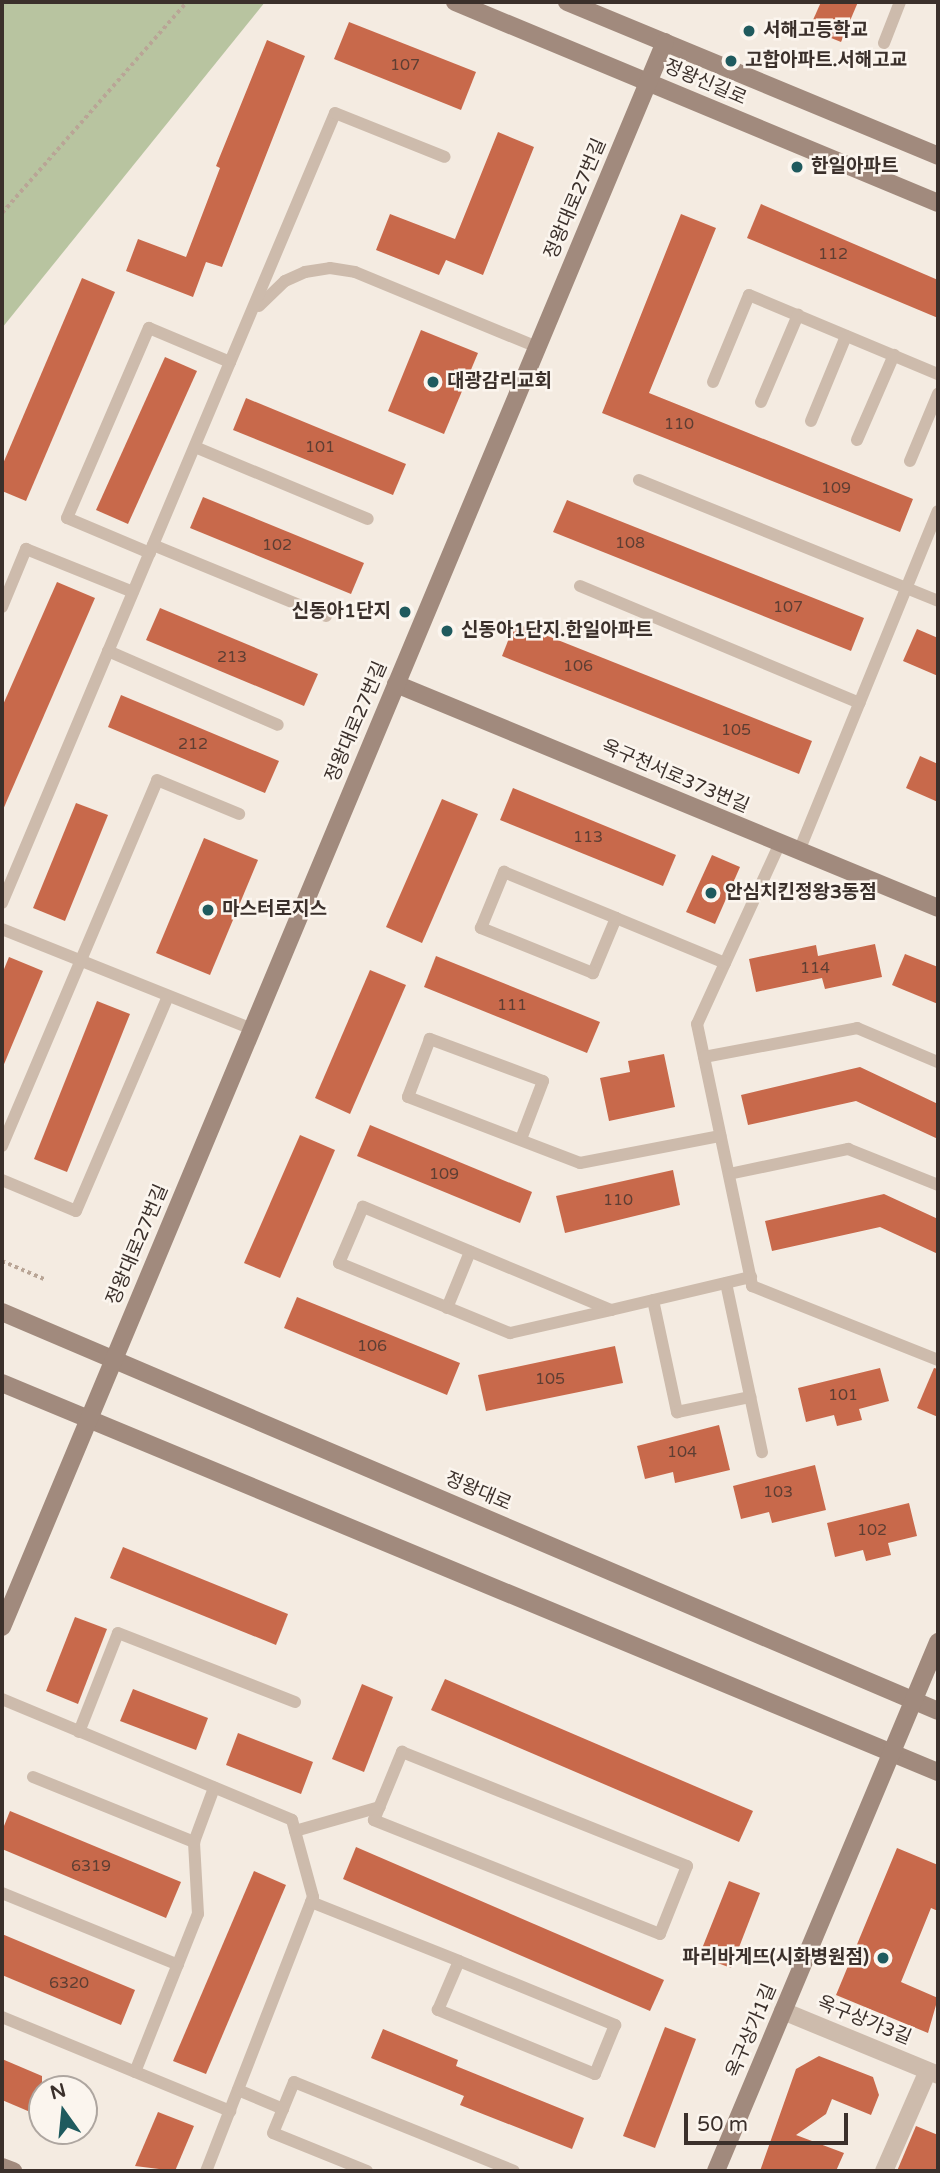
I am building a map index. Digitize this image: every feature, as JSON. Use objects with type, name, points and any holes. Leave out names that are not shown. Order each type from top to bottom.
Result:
[{"type":"street","name":"정왕신길로","points":[[455,2],[938,203]]},
{"type":"street","name":"정왕신길로","points":[[566,2],[938,156]]},
{"type":"street","name":"정왕대로27번길","points":[[2,1626],[665,43]]},
{"type":"street","name":"옥구천서로373번길","points":[[396,684],[938,908]]},
{"type":"street","name":"정왕대로","points":[[2,1312],[938,1711]]},
{"type":"street","points":[[2,1383],[938,1772]]},
{"type":"street","name":"옥구상가1길","points":[[716,2171],[938,1642]]},
{"type":"street","name":"옥구상가3길","points":[[783,2011],[933,2073],[884,2171]]},
{"type":"street","points":[[2,2167],[13,2171]]},
{"type":"lane","points":[[884,43],[900,2]]},
{"type":"lane","points":[[2,900],[335,113],[445,157]]},
{"type":"lane","points":[[250,317],[285,281],[305,272],[330,268],[380,281],[537,347]]},
{"type":"lane","points":[[713,382],[749,295],[938,374]]},
{"type":"lane","points":[[761,402],[798,315]]},
{"type":"lane","points":[[230,362],[149,328],[67,518],[326,616]]},
{"type":"lane","points":[[811,421],[846,336]]},
{"type":"lane","points":[[857,440],[894,355]]},
{"type":"lane","points":[[910,461],[938,394]]},
{"type":"lane","points":[[195,447],[368,519]]},
{"type":"lane","points":[[639,480],[938,601]]},
{"type":"lane","points":[[799,851],[938,511]]},
{"type":"lane","points":[[2,607],[26,549],[133,592]]},
{"type":"lane","points":[[580,586],[860,703]]},
{"type":"lane","points":[[108,651],[278,725]]},
{"type":"lane","points":[[2,1146],[157,780],[239,814]]},
{"type":"lane","points":[[780,843],[697,1024],[752,1286],[938,1360]]},
{"type":"lane","points":[[615,918],[593,974],[481,928],[504,872],[724,963]]},
{"type":"lane","points":[[2,929],[252,1029]]},
{"type":"lane","points":[[2,1180],[76,1211],[168,996]]},
{"type":"lane","points":[[704,1057],[857,1028],[938,1062]]},
{"type":"lane","points":[[520,1139],[543,1081],[430,1038],[408,1097],[580,1163],[720,1136]]},
{"type":"lane","points":[[729,1174],[848,1150],[938,1185]]},
{"type":"lane","points":[[611,1310],[363,1207],[340,1263],[510,1333],[611,1310],[726,1283],[751,1278]]},
{"type":"lane","points":[[447,1308],[470,1252]]},
{"type":"lane","points":[[726,1283],[762,1451]]},
{"type":"lane","points":[[653,1300],[677,1412],[750,1397]]},
{"type":"lane","points":[[79,1732],[118,1633],[295,1702]]},
{"type":"lane","points":[[2,1699],[292,1820],[311,1902],[206,2171]]},
{"type":"lane","points":[[402,1752],[687,1866],[660,1934],[374,1820],[380,1807],[402,1752]]},
{"type":"lane","points":[[33,1777],[194,1842]]},
{"type":"lane","points":[[135,2072],[198,1914],[194,1842],[214,1787]]},
{"type":"lane","points":[[295,1831],[380,1807]]},
{"type":"lane","points":[[2,1892],[178,1965]]},
{"type":"lane","points":[[311,1902],[459,1961],[615,2025],[595,2074],[438,2010],[459,1961]]},
{"type":"lane","points":[[2,2017],[230,2111]]},
{"type":"lane","points":[[367,2171],[273,2133],[294,2082],[514,2171]]},
{"type":"lane","points":[[238,2090],[283,2109]]},
{"type":"path","points":[[2,213],[187,2]]},
{"type":"path","points":[[2,1262],[44,1279]]},
{"type":"green space","points":[[2,2],[265,2],[2,328]]},
{"type":"building","points":[[821,2],[858,2],[841,42],[809,29]]},
{"type":"building","points":[[349,22],[476,72],[461,110],[334,59]]},
{"type":"building","points":[[267,40],[305,56],[222,267],[206,262],[193,297],[126,271],[138,239],[186,257],[220,168],[216,166]]},
{"type":"building","points":[[498,132],[534,147],[483,275],[446,260],[439,275],[376,250],[390,214],[455,239]]},
{"type":"building","points":[[761,204],[938,280],[938,318],[747,238]]},
{"type":"building","points":[[681,214],[716,228],[649,393],[913,499],[900,532],[602,413]]},
{"type":"building","points":[[82,278],[115,292],[26,501],[2,491],[2,466]]},
{"type":"building","name":"대광감리교회","points":[[421,330],[478,353],[444,434],[388,411]]},
{"type":"building","points":[[165,357],[197,371],[128,524],[96,510]]},
{"type":"building","points":[[246,398],[406,464],[393,495],[233,430]]},
{"type":"building","points":[[203,497],[364,563],[351,594],[190,528]]},
{"type":"building","points":[[567,500],[864,618],[851,651],[553,532]]},
{"type":"building","points":[[57,582],[95,598],[2,812],[2,707]]},
{"type":"building","points":[[160,608],[318,674],[304,706],[146,640]]},
{"type":"building","points":[[515,623],[812,741],[799,774],[502,656]]},
{"type":"building","points":[[917,629],[938,638],[938,676],[903,661]]},
{"type":"building","points":[[121,695],[279,761],[265,793],[108,727]]},
{"type":"building","points":[[920,756],[938,764],[938,802],[906,788]]},
{"type":"building","points":[[513,788],[676,855],[663,886],[500,820]]},
{"type":"building","points":[[442,799],[478,814],[422,943],[386,927]]},
{"type":"building","points":[[76,803],[108,815],[65,921],[33,908]]},
{"type":"building","points":[[204,838],[258,860],[210,975],[156,953]]},
{"type":"building","points":[[712,855],[740,867],[715,924],[686,912]]},
{"type":"building","points":[[875,944],[882,977],[825,989],[822,978],[756,992],[749,959],[816,945],[818,956]]},
{"type":"building","points":[[905,954],[938,967],[938,1004],[892,985]]},
{"type":"building","points":[[436,956],[600,1022],[587,1053],[424,987]]},
{"type":"building","points":[[9,957],[43,971],[2,1069],[2,974]]},
{"type":"building","points":[[370,970],[406,985],[350,1114],[315,1098]]},
{"type":"building","points":[[97,1001],[130,1014],[67,1172],[34,1159]]},
{"type":"building","points":[[664,1054],[675,1107],[609,1121],[600,1078],[630,1072],[628,1061]]},
{"type":"building","points":[[860,1067],[938,1104],[938,1139],[856,1101],[748,1125],[741,1095]]},
{"type":"building","points":[[370,1125],[532,1192],[520,1223],[357,1156]]},
{"type":"building","points":[[300,1135],[335,1150],[280,1278],[244,1263]]},
{"type":"building","points":[[673,1170],[680,1205],[565,1233],[556,1196]]},
{"type":"building","points":[[884,1194],[938,1219],[938,1254],[880,1227],[772,1251],[765,1221]]},
{"type":"building","points":[[297,1297],[460,1363],[447,1395],[284,1328]]},
{"type":"building","points":[[615,1346],[623,1383],[486,1411],[478,1375]]},
{"type":"building","points":[[880,1368],[889,1401],[859,1409],[862,1420],[837,1426],[834,1415],[806,1422],[798,1388]]},
{"type":"building","points":[[934,1368],[938,1369],[938,1417],[917,1408]]},
{"type":"building","points":[[719,1425],[730,1470],[675,1483],[673,1472],[645,1479],[637,1446]]},
{"type":"building","points":[[815,1465],[826,1510],[772,1523],[769,1512],[741,1519],[733,1486]]},
{"type":"building","points":[[909,1503],[917,1536],[888,1543],[891,1555],[866,1561],[863,1550],[835,1557],[827,1523]]},
{"type":"building","points":[[123,1547],[288,1614],[276,1645],[110,1578]]},
{"type":"building","points":[[75,1617],[107,1629],[78,1704],[46,1691]]},
{"type":"building","points":[[445,1679],[753,1811],[739,1842],[431,1710]]},
{"type":"building","points":[[362,1684],[393,1697],[364,1772],[332,1759]]},
{"type":"building","points":[[133,1689],[208,1718],[196,1750],[120,1721]]},
{"type":"building","points":[[238,1733],[313,1762],[301,1794],[226,1765]]},
{"type":"building","points":[[10,1811],[181,1882],[166,1918],[2,1849],[2,1831]]},
{"type":"building","points":[[356,1847],[664,1980],[650,2011],[343,1879]]},
{"type":"building","points":[[897,1848],[938,1865],[938,1911],[931,1908],[901,1982],[938,1998],[928,2033],[836,1995]]},
{"type":"building","points":[[254,1871],[286,1885],[206,2074],[173,2061]]},
{"type":"building","points":[[729,1881],[760,1893],[731,1968],[699,1956]]},
{"type":"building","points":[[2,1934],[135,1990],[121,2025],[2,1975]]},
{"type":"building","points":[[665,2027],[696,2039],[655,2148],[623,2136]]},
{"type":"building","points":[[383,2029],[458,2060],[456,2066],[584,2118],[572,2149],[460,2105],[464,2096],[371,2058]]},
{"type":"building","points":[[819,2056],[873,2077],[879,2095],[871,2115],[832,2099],[826,2114],[796,2135],[844,2153],[836,2171],[760,2171],[796,2069]]},
{"type":"building","points":[[2,2059],[40,2075],[28,2075],[28,2111],[2,2100]]},
{"type":"building","points":[[158,2112],[194,2126],[175,2171],[135,2166]]},
{"type":"building","points":[[916,2126],[938,2135],[938,2171],[897,2171]]},
{"type":"place","name":"서해고등학교","points":[[749,31]]},
{"type":"place","name":"고합아파트.서해고교","points":[[731,61]]},
{"type":"place","name":"한일아파트","points":[[797,167]]},
{"type":"place","name":"대광감리교회","points":[[433,382]]},
{"type":"place","name":"신동아1단지","points":[[405,612]]},
{"type":"place","name":"신동아1단지.한일아파트","points":[[447,631]]},
{"type":"place","name":"안심치킨정왕3동점","points":[[711,893]]},
{"type":"place","name":"마스터로지스","points":[[208,910]]},
{"type":"place","name":"파리바게뜨(시화병원점)","points":[[883,1958]]}]
